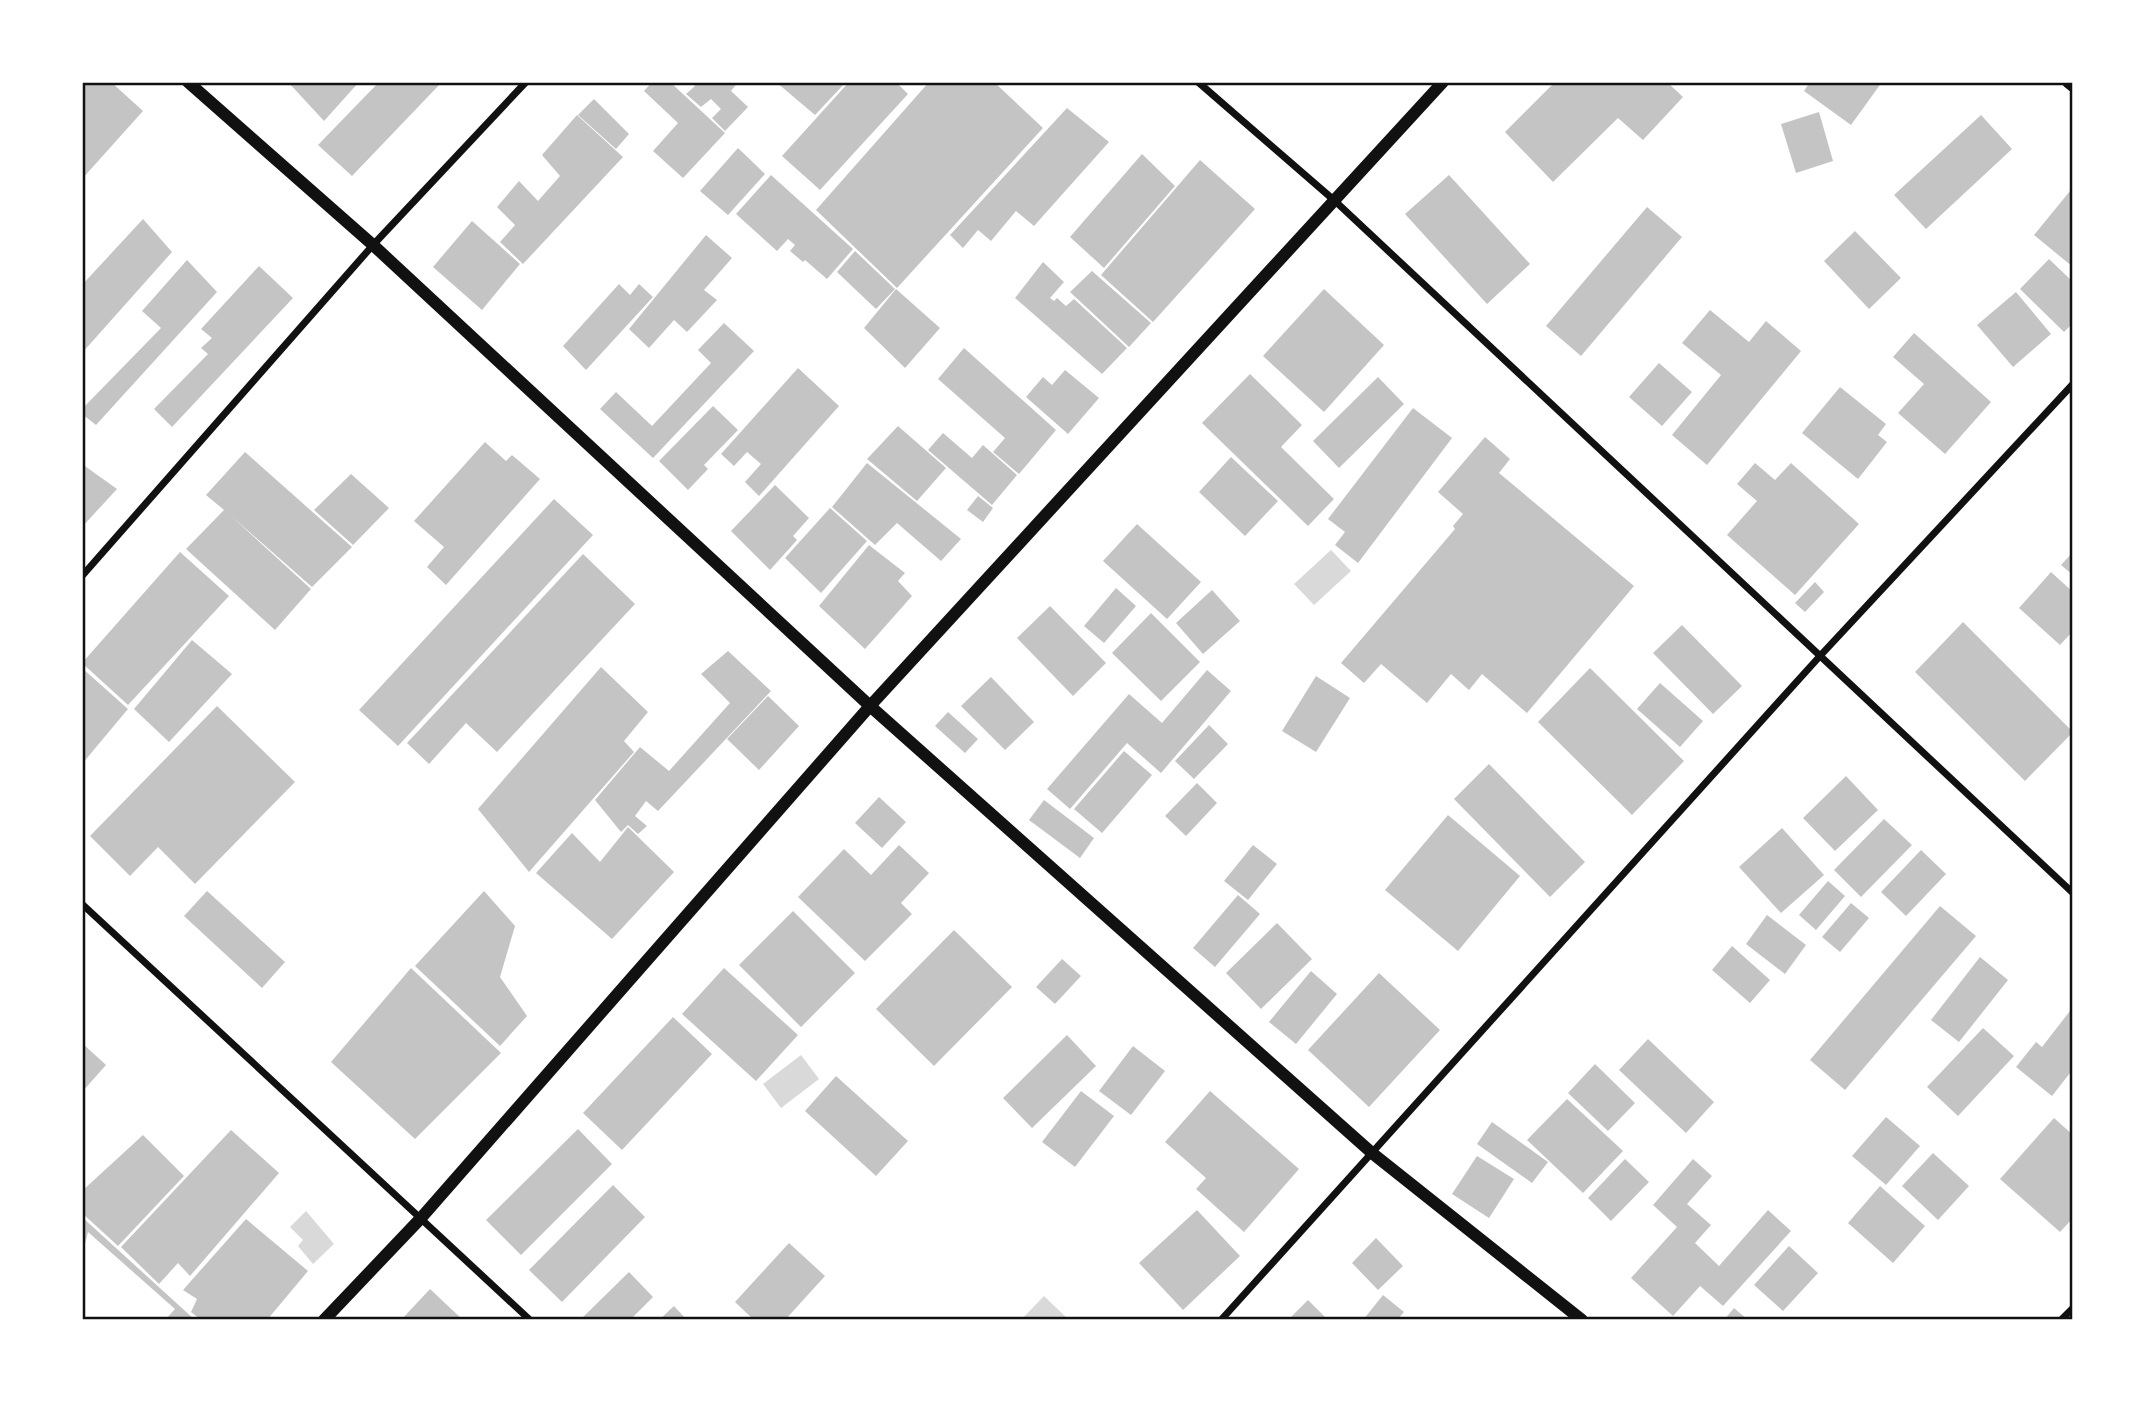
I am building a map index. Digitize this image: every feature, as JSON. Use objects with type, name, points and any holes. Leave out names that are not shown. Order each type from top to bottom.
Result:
[{"type":"street","points":[[188,82],[373,245],[870,706],[1372,1153],[1581,1320]]},
{"type":"street","points":[[82,576],[373,245],[526,82]]},
{"type":"street","points":[[1198,82],[1335,201],[2073,893]]},
{"type":"street","points":[[324,1320],[421,1218],[870,706],[1443,82]]},
{"type":"street","points":[[2068,82],[2073,86]]},
{"type":"street","points":[[1221,1320],[1820,656],[2073,384]]},
{"type":"street","points":[[82,904],[530,1320]]},
{"type":"street","points":[[2061,1320],[2073,1308]]},
{"type":"shaded area","points":[[1331,550],[1351,571],[1314,605],[1294,584]]},
{"type":"shaded area","points":[[801,1055],[819,1079],[781,1108],[763,1084]]},
{"type":"shaded area","points":[[306,1211],[334,1244],[313,1264],[298,1246],[303,1240],[290,1227]]},
{"type":"shaded area","points":[[1044,1296],[1069,1320],[1021,1320]]},
{"type":"building","points":[[88,82],[111,82],[143,111],[82,179],[82,89]]},
{"type":"building","points":[[288,82],[359,82],[324,121]]},
{"type":"building","points":[[379,82],[442,82],[352,176],[318,145]]},
{"type":"building","points":[[652,82],[670,82],[725,133],[683,178],[653,151],[678,123],[644,91]]},
{"type":"building","points":[[692,82],[738,82],[731,91],[748,107],[725,131],[712,118],[721,109],[711,99],[701,107],[686,94],[695,86]]},
{"type":"building","points":[[776,82],[846,82],[815,115]]},
{"type":"building","points":[[849,82],[896,82],[908,94],[820,190],[782,156]]},
{"type":"building","points":[[929,82],[994,82],[1043,128],[897,288],[816,210]]},
{"type":"building","points":[[1555,82],[1667,82],[1683,97],[1643,140],[1618,118],[1553,182],[1505,132]]},
{"type":"building","points":[[1810,82],[1882,82],[1851,125],[1804,91]]},
{"type":"building","points":[[594,99],[629,134],[616,149],[578,115]]},
{"type":"building","points":[[1067,108],[1109,142],[1034,226],[1016,211],[991,241],[978,230],[963,248],[950,235]]},
{"type":"building","points":[[1819,112],[1833,161],[1796,173],[1781,124]]},
{"type":"building","points":[[577,115],[623,157],[523,264],[500,242],[515,225],[497,207],[519,181],[538,201],[560,176],[542,155]]},
{"type":"building","points":[[1981,115],[2012,149],[1926,229],[1894,195]]},
{"type":"building","points":[[738,148],[765,174],[728,215],[700,191]]},
{"type":"building","points":[[1142,154],[1175,186],[1104,268],[1070,237]]},
{"type":"building","points":[[1200,160],[1255,209],[1153,322],[1101,275]]},
{"type":"building","points":[[771,175],[853,249],[827,279],[790,251],[795,245],[788,239],[777,251],[736,214]]},
{"type":"building","points":[[1449,175],[1530,264],[1487,304],[1405,214]]},
{"type":"building","points":[[2070,191],[2073,193],[2073,267],[2034,235]]},
{"type":"building","points":[[1647,207],[1682,237],[1581,356],[1546,326]]},
{"type":"building","points":[[143,219],[172,252],[82,353],[82,285]]},
{"type":"building","points":[[472,221],[520,264],[482,310],[433,267]]},
{"type":"building","points":[[1855,231],[1901,278],[1869,309],[1824,261]]},
{"type":"building","points":[[706,235],[732,258],[704,290],[717,300],[687,332],[674,320],[649,348],[629,329]]},
{"type":"building","points":[[855,251],[895,289],[876,309],[837,272]]},
{"type":"building","points":[[2049,259],[2073,282],[2073,323],[2064,332],[2020,289]]},
{"type":"building","points":[[187,260],[217,292],[96,425],[82,414],[82,409],[161,328],[142,311]]},
{"type":"building","points":[[1043,262],[1064,282],[1050,298],[1054,301],[1057,298],[1066,306],[1074,299],[1127,348],[1102,374],[1015,298]]},
{"type":"building","points":[[259,266],[293,298],[172,427],[154,409],[208,354],[201,348],[212,338],[201,329]]},
{"type":"building","points":[[1092,271],[1151,323],[1129,347],[1070,292]]},
{"type":"building","points":[[619,284],[630,295],[639,284],[653,297],[586,370],[563,346]]},
{"type":"building","points":[[896,289],[940,328],[905,368],[864,328]]},
{"type":"building","points":[[1324,289],[1384,345],[1324,412],[1263,356]]},
{"type":"building","points":[[2016,292],[2051,334],[2013,367],[1977,325]]},
{"type":"building","points":[[1710,310],[1749,342],[1766,321],[1801,351],[1707,465],[1672,435],[1721,375],[1682,343]]},
{"type":"building","points":[[724,323],[754,351],[653,458],[600,409],[616,392],[652,426],[711,363],[698,350]]},
{"type":"building","points":[[1914,333],[1991,402],[1945,454],[1898,413],[1924,384],[1893,357]]},
{"type":"building","points":[[964,348],[1056,430],[1019,474],[993,452],[1005,438],[938,379]]},
{"type":"building","points":[[1659,363],[1692,392],[1662,426],[1629,397]]},
{"type":"building","points":[[798,368],[839,406],[759,496],[745,482],[761,464],[747,452],[734,466],[721,454]]},
{"type":"building","points":[[1065,370],[1099,398],[1068,434],[1026,397],[1043,377],[1052,385]]},
{"type":"building","points":[[1250,374],[1302,425],[1281,447],[1334,499],[1308,526],[1202,423]]},
{"type":"building","points":[[1378,377],[1404,404],[1339,468],[1313,441]]},
{"type":"building","points":[[1840,387],[1886,424],[1878,435],[1887,442],[1858,479],[1802,433]]},
{"type":"building","points":[[713,406],[738,430],[704,465],[708,469],[688,490],[659,461]]},
{"type":"building","points":[[1413,408],[1452,438],[1358,563],[1335,545],[1345,532],[1328,519]]},
{"type":"building","points":[[898,426],[946,468],[917,501],[867,459]]},
{"type":"building","points":[[943,433],[972,458],[983,445],[1017,475],[992,505],[928,450]]},
{"type":"building","points":[[1485,437],[1510,459],[1499,473],[1634,586],[1527,713],[1482,674],[1469,690],[1451,674],[1427,703],[1381,664],[1364,683],[1341,663],[1455,529],[1453,526],[1463,514],[1438,492]]},
{"type":"building","points":[[485,442],[506,461],[512,455],[540,479],[446,585],[427,567],[444,547],[414,521]]},
{"type":"building","points":[[245,452],[352,547],[312,587],[230,515],[311,589],[275,630],[186,549],[224,510],[206,495]]},
{"type":"building","points":[[1231,457],[1278,501],[1245,536],[1199,492]]},
{"type":"building","points":[[867,463],[961,539],[941,561],[897,523],[875,545],[832,507]]},
{"type":"building","points":[[1755,463],[1775,480],[1791,463],[1859,524],[1795,595],[1727,535],[1757,501],[1737,484]]},
{"type":"building","points":[[82,464],[117,489],[82,527]]},
{"type":"building","points":[[351,474],[389,508],[353,545],[314,510]]},
{"type":"building","points":[[775,485],[809,518],[793,536],[797,540],[770,570],[731,531]]},
{"type":"building","points":[[978,496],[993,508],[983,522],[967,510]]},
{"type":"building","points":[[554,499],[593,535],[398,746],[359,710]]},
{"type":"building","points":[[830,508],[867,541],[821,593],[785,558]]},
{"type":"building","points":[[1137,524],[1201,582],[1167,619],[1103,561]]},
{"type":"building","points":[[869,545],[905,573],[898,581],[912,596],[865,649],[819,606]]},
{"type":"building","points":[[180,552],[229,596],[128,705],[82,663]]},
{"type":"building","points":[[2073,552],[2073,575],[2061,565]]},
{"type":"building","points":[[583,554],[635,604],[497,752],[466,723],[429,764],[407,743]]},
{"type":"building","points":[[2051,572],[2073,592],[2073,631],[2060,645],[2019,608]]},
{"type":"building","points":[[1815,582],[1824,592],[1805,612],[1795,603]]},
{"type":"building","points":[[1116,588],[1136,606],[1104,643],[1084,626]]},
{"type":"building","points":[[1212,590],[1240,621],[1203,654],[1176,623]]},
{"type":"building","points":[[1050,606],[1106,663],[1073,696],[1017,638]]},
{"type":"building","points":[[1151,613],[1200,662],[1161,701],[1112,653]]},
{"type":"building","points":[[1963,622],[2073,732],[2025,781],[1915,672]]},
{"type":"building","points":[[1682,625],[1742,686],[1713,714],[1653,653]]},
{"type":"building","points":[[192,640],[232,674],[169,742],[134,709]]},
{"type":"building","points":[[728,651],[771,691],[658,811],[646,801],[635,816],[647,826],[638,834],[628,825],[621,832],[595,800],[640,747],[669,771],[730,703],[701,674]]},
{"type":"building","points":[[601,667],[648,712],[624,741],[634,752],[529,872],[478,809]]},
{"type":"building","points":[[82,668],[128,709],[82,764]]},
{"type":"building","points":[[1590,668],[1684,761],[1632,815],[1538,722]]},
{"type":"building","points":[[1207,670],[1231,691],[1161,773],[1127,743],[1070,809],[1047,789],[1129,694],[1162,723]]},
{"type":"building","points":[[1316,676],[1350,698],[1316,752],[1282,731]]},
{"type":"building","points":[[991,677],[1034,722],[1005,750],[961,706]]},
{"type":"building","points":[[1660,683],[1703,721],[1680,747],[1637,709]]},
{"type":"building","points":[[768,696],[799,726],[759,770],[727,739]]},
{"type":"building","points":[[217,706],[295,782],[195,884],[158,847],[130,876],[90,836]]},
{"type":"building","points":[[948,712],[978,739],[965,753],[935,726]]},
{"type":"building","points":[[1209,725],[1228,744],[1194,779],[1175,761]]},
{"type":"building","points":[[1124,751],[1152,775],[1102,833],[1074,809]]},
{"type":"building","points":[[1489,764],[1585,862],[1550,897],[1454,799]]},
{"type":"building","points":[[1846,776],[1878,810],[1835,851],[1803,818]]},
{"type":"building","points":[[1197,783],[1217,803],[1186,836],[1165,816]]},
{"type":"building","points":[[879,797],[906,822],[882,848],[855,823]]},
{"type":"building","points":[[1044,800],[1094,838],[1080,858],[1029,820]]},
{"type":"building","points":[[1448,815],[1520,876],[1458,951],[1385,890]]},
{"type":"building","points":[[1884,819],[1912,845],[1861,897],[1834,870]]},
{"type":"building","points":[[628,827],[674,872],[612,939],[536,873],[572,833],[600,862]]},
{"type":"building","points":[[1782,828],[1824,875],[1781,913],[1739,867]]},
{"type":"building","points":[[899,845],[929,873],[901,903],[912,914],[865,961],[798,897],[844,849],[871,875]]},
{"type":"building","points":[[1253,845],[1277,864],[1248,900],[1224,881]]},
{"type":"building","points":[[1921,850],[1946,874],[1906,916],[1881,892]]},
{"type":"building","points":[[1828,881],[1845,896],[1816,930],[1799,915]]},
{"type":"building","points":[[207,891],[285,962],[262,988],[184,916]]},
{"type":"building","points":[[484,891],[515,926],[500,977],[527,1016],[500,1046],[415,966]]},
{"type":"building","points":[[1238,895],[1260,914],[1215,967],[1193,948]]},
{"type":"building","points":[[1851,903],[1869,918],[1840,952],[1822,937]]},
{"type":"building","points":[[1940,906],[1976,936],[1845,1090],[1810,1060]]},
{"type":"building","points":[[793,911],[855,973],[801,1027],[739,965]]},
{"type":"building","points":[[1767,915],[1806,945],[1785,974],[1746,944]]},
{"type":"building","points":[[1277,923],[1312,959],[1261,1009],[1226,973]]},
{"type":"building","points":[[954,930],[1012,987],[934,1066],[876,1009]]},
{"type":"building","points":[[1732,946],[1770,980],[1750,1003],[1712,970]]},
{"type":"building","points":[[1980,957],[2008,980],[1959,1042],[1931,1020]]},
{"type":"building","points":[[1062,959],[1081,976],[1055,1004],[1036,987]]},
{"type":"building","points":[[411,968],[501,1053],[415,1139],[331,1062]]},
{"type":"building","points":[[724,968],[798,1035],[756,1081],[682,1014]]},
{"type":"building","points":[[1311,971],[1337,994],[1296,1044],[1269,1022]]},
{"type":"building","points":[[1379,973],[1440,1030],[1369,1107],[1308,1050]]},
{"type":"building","points":[[2073,1007],[2073,1075],[2070,1073],[2052,1096],[2016,1067],[2036,1042],[2042,1047]]},
{"type":"building","points":[[673,1017],[712,1054],[622,1150],[583,1113]]},
{"type":"building","points":[[1983,1028],[2014,1056],[1958,1116],[1927,1087]]},
{"type":"building","points":[[1067,1035],[1096,1066],[1032,1128],[1003,1098]]},
{"type":"building","points":[[1648,1039],[1714,1102],[1686,1133],[1619,1070]]},
{"type":"building","points":[[82,1043],[106,1065],[82,1092]]},
{"type":"building","points":[[1133,1046],[1165,1071],[1131,1115],[1099,1091]]},
{"type":"building","points":[[1595,1064],[1635,1103],[1608,1131],[1568,1093]]},
{"type":"building","points":[[836,1076],[908,1141],[876,1176],[805,1111]]},
{"type":"building","points":[[1081,1091],[1114,1116],[1075,1167],[1042,1142]]},
{"type":"building","points":[[1210,1091],[1299,1169],[1244,1232],[1196,1189],[1206,1178],[1165,1142]]},
{"type":"building","points":[[1567,1099],[1623,1151],[1583,1193],[1527,1140]]},
{"type":"building","points":[[1886,1117],[1920,1146],[1886,1185],[1852,1156]]},
{"type":"building","points":[[2054,1118],[2073,1135],[2073,1218],[2060,1232],[2000,1179]]},
{"type":"building","points":[[1492,1122],[1548,1162],[1532,1183],[1477,1144]]},
{"type":"building","points":[[578,1129],[612,1164],[521,1255],[486,1220]]},
{"type":"building","points":[[231,1130],[279,1173],[190,1276],[178,1263],[159,1284],[121,1247]]},
{"type":"building","points":[[143,1135],[184,1176],[118,1246],[82,1213],[82,1191]]},
{"type":"building","points":[[1933,1153],[1969,1186],[1938,1220],[1902,1186]]},
{"type":"building","points":[[1477,1156],[1514,1179],[1489,1218],[1452,1194]]},
{"type":"building","points":[[1625,1159],[1649,1182],[1611,1221],[1588,1198]]},
{"type":"building","points":[[1693,1159],[1712,1176],[1687,1204],[1711,1225],[1695,1243],[1719,1266],[1768,1210],[1791,1231],[1723,1306],[1700,1286],[1673,1316],[1631,1278],[1677,1227],[1653,1205]]},
{"type":"building","points":[[613,1185],[645,1217],[562,1302],[529,1270]]},
{"type":"building","points":[[1880,1186],[1925,1226],[1893,1263],[1848,1223]]},
{"type":"building","points":[[1197,1210],[1240,1256],[1183,1310],[1139,1263]]},
{"type":"building","points":[[82,1217],[195,1320],[165,1320],[175,1309],[88,1232],[82,1255]]},
{"type":"building","points":[[246,1219],[308,1271],[267,1320],[201,1320],[191,1312],[197,1299],[183,1290]]},
{"type":"building","points":[[1376,1238],[1403,1266],[1378,1290],[1352,1263]]},
{"type":"building","points":[[789,1243],[825,1276],[785,1320],[754,1320],[735,1302]]},
{"type":"building","points":[[1789,1246],[1818,1273],[1783,1311],[1754,1285]]},
{"type":"building","points":[[629,1272],[653,1297],[630,1320],[580,1320]]},
{"type":"building","points":[[430,1289],[463,1320],[401,1320]]},
{"type":"building","points":[[1383,1295],[1404,1312],[1397,1320],[1363,1320]]},
{"type":"building","points":[[1308,1300],[1328,1320],[1288,1320]]},
{"type":"building","points":[[674,1306],[687,1320],[659,1320]]},
{"type":"building","points":[[1734,1308],[1748,1320],[1724,1320]]}]
